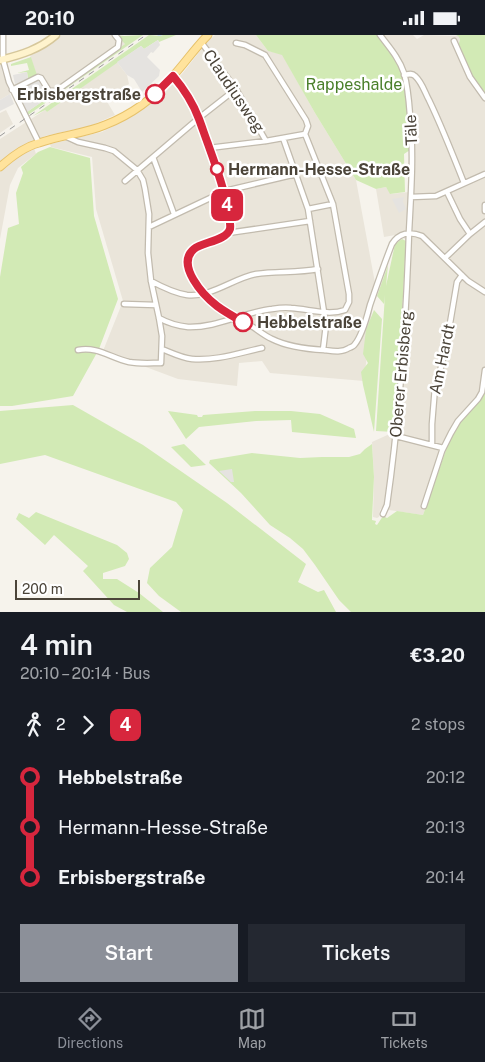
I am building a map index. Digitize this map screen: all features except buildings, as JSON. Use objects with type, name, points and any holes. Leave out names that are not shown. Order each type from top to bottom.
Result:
[{"type":"main road","points":[[2,60],[32,50],[56,35]]},
{"type":"main road","points":[[0,167],[28,147],[86,132],[133,111],[147,101],[173,76],[208,35]]},
{"type":"street","points":[[3,35],[2,60],[12,90],[39,143]]},
{"type":"street","points":[[12,90],[38,77],[41,78],[50,91],[56,91],[118,47],[119,40],[115,35]]},
{"type":"street","name":"Täle","points":[[380,35],[395,55],[404,75],[409,101],[412,147],[410,233]]},
{"type":"street","points":[[454,41],[470,77],[485,98]]},
{"type":"street","name":"Claudiusweg","points":[[201,42],[236,89],[266,141]]},
{"type":"street","points":[[159,318],[187,327],[198,327],[259,311],[290,308],[337,313],[345,310],[349,301],[333,204],[306,134],[308,126],[306,120],[265,55],[245,45],[236,43]]},
{"type":"street","points":[[404,75],[413,74],[419,81],[436,114],[464,183]]},
{"type":"street","points":[[173,76],[184,89],[199,118],[224,191],[230,218],[228,233]]},
{"type":"street","points":[[125,181],[236,89]]},
{"type":"street","points":[[209,148],[306,134]]},
{"type":"street","points":[[65,136],[78,142],[114,151],[138,170],[143,180],[149,214],[148,253],[151,281],[159,318],[162,363],[128,361],[100,351],[78,350]]},
{"type":"street","points":[[283,138],[308,209],[324,312],[326,331],[324,350]]},
{"type":"street","points":[[153,157],[174,214]]},
{"type":"street","points":[[148,227],[224,191],[296,174]]},
{"type":"street","points":[[411,197],[436,196],[485,174]]},
{"type":"street","points":[[447,192],[460,219],[470,234]]},
{"type":"street","points":[[308,209],[333,204]]},
{"type":"street","points":[[485,205],[485,211]]},
{"type":"street","points":[[310,221],[228,233],[194,249],[190,254],[187,267],[204,293],[216,305],[236,318],[272,339],[300,347],[324,350],[337,351],[348,349],[355,344],[362,330],[392,244],[402,235],[410,233],[422,236],[472,284],[485,292]]},
{"type":"street","points":[[445,259],[485,222]]},
{"type":"street","name":"Oberer Erbisberg","points":[[383,514],[387,505],[396,436],[407,301],[410,233]]},
{"type":"street","points":[[151,281],[173,291],[195,295],[254,274],[318,269]]},
{"type":"street","name":"Am Hardt","points":[[432,445],[435,387],[446,347],[457,282],[462,275]]},
{"type":"street","points":[[124,304],[156,305]]},
{"type":"street","points":[[162,349],[191,359],[211,359],[262,348]]},
{"type":"street","points":[[424,506],[444,448],[455,424],[482,392],[485,369]]},
{"type":"street","points":[[396,436],[444,448]]},
{"type":"shaded area","points":[[61,35],[116,35],[125,44],[49,97],[38,79],[30,55]]},
{"type":"shaded area","points":[[215,35],[256,35],[268,51],[282,54],[356,180],[375,283],[364,381],[270,373],[262,361],[239,363],[237,386],[178,379],[103,351],[123,301],[96,209],[92,157],[51,147],[50,144],[102,132],[131,117],[182,74],[207,42]]},
{"type":"shaded area","points":[[413,35],[417,39],[424,35],[458,36],[460,39],[458,44],[485,95],[485,390],[481,398],[452,433],[423,515],[389,510],[384,506],[377,518],[373,517],[374,477],[372,442],[394,432],[406,241],[401,234],[384,237],[376,189],[386,187],[391,194],[409,192],[410,150],[403,80],[399,67],[378,36]]},
{"type":"shaded area","points":[[158,40],[160,45],[147,57],[160,70],[159,76],[142,92],[134,79],[127,75],[117,62],[141,46],[144,49]]},
{"type":"shaded area","points":[[0,50],[2,71],[10,94],[0,100]]},
{"type":"shaded area","points":[[117,62],[127,75],[129,84],[106,100],[115,115],[90,126],[45,136],[21,148],[0,162],[0,139],[45,110],[47,112]]},
{"type":"shaded area","points":[[27,72],[28,79],[15,84],[13,75]]},
{"type":"shaded area","points":[[38,79],[49,97],[27,112],[16,91]]},
{"type":"shaded area","points":[[10,94],[14,104],[0,111],[0,100]]},
{"type":"shaded area","points":[[6,110],[13,124],[0,133],[0,113]]},
{"type":"shaded area","points":[[34,148],[36,154],[18,168],[10,185],[0,239],[0,172],[2,168],[16,157]]},
{"type":"shaded area","points":[[404,197],[403,202],[406,209],[399,213],[392,199]]},
{"type":"shaded area","points":[[232,469],[234,482],[231,482],[219,471]]},
{"type":"green space","points":[[116,35],[143,35],[28,115],[27,112],[125,44]]},
{"type":"green space","points":[[149,35],[176,35],[159,42],[158,40],[144,49],[141,46],[47,112],[45,110],[33,116]]},
{"type":"green space","name":"Rappeshalde","points":[[256,35],[377,35],[397,63],[405,88],[410,150],[404,154],[405,192],[390,194],[386,187],[376,189],[356,180],[282,55],[268,51]]},
{"type":"green space","points":[[456,35],[485,35],[485,95],[475,83],[458,47],[460,39]]},
{"type":"green space","points":[[31,57],[37,75],[16,86],[28,79],[27,72],[17,73],[29,70],[27,63],[11,66],[11,64]]},
{"type":"green space","points":[[50,147],[90,158],[94,216],[118,299],[99,349],[73,396],[12,406],[0,406],[0,277],[8,228],[19,224],[16,193],[23,173],[21,167],[38,152]]},
{"type":"green space","points":[[402,239],[406,241],[394,432],[376,431],[385,295],[384,304],[377,296],[388,265],[386,286],[395,244]]},
{"type":"green space","points":[[374,310],[382,319],[374,432],[361,372],[368,363],[363,354],[366,330]]},
{"type":"green space","points":[[485,390],[485,612],[351,612],[339,600],[303,549],[270,525],[241,493],[209,463],[210,460],[252,453],[300,458],[349,457],[360,454],[372,444],[374,477],[372,520],[376,521],[375,524],[377,525],[383,516],[387,518],[397,511],[423,515],[452,433],[459,421],[481,398]]},
{"type":"green space","points":[[73,405],[143,445],[227,503],[306,564],[298,582],[318,592],[324,590],[336,612],[181,612],[159,596],[147,583],[150,568],[172,547],[183,510],[176,502],[45,455],[0,464],[0,411]]},
{"type":"green space","points":[[168,411],[197,415],[198,417],[255,411],[291,411],[320,414],[354,429],[356,438],[292,432],[291,420],[256,421],[199,427],[186,439]]},
{"type":"green space","points":[[184,444],[206,465],[191,467],[171,447]]},
{"type":"green space","points":[[36,512],[117,545],[127,553],[129,559],[125,566],[103,573],[103,579],[117,579],[163,612],[127,612],[114,605],[83,571],[88,566],[54,535],[45,545],[16,519],[19,513],[29,518]]},
{"type":"railway","points":[[0,136],[146,35]]},
{"type":"bus line","name":"4","points":[[155,94],[173,76],[184,89],[199,118],[224,191],[230,218],[228,233],[194,249],[190,254],[187,267],[204,293],[216,305],[243,322]]},
{"type":"place","name":"Erbisbergstraße","points":[[155,94]]},
{"type":"place","name":"Hermann-Hesse-Straße","points":[[217,169]]},
{"type":"place","name":"Hebbelstraße","points":[[243,322]]}]
